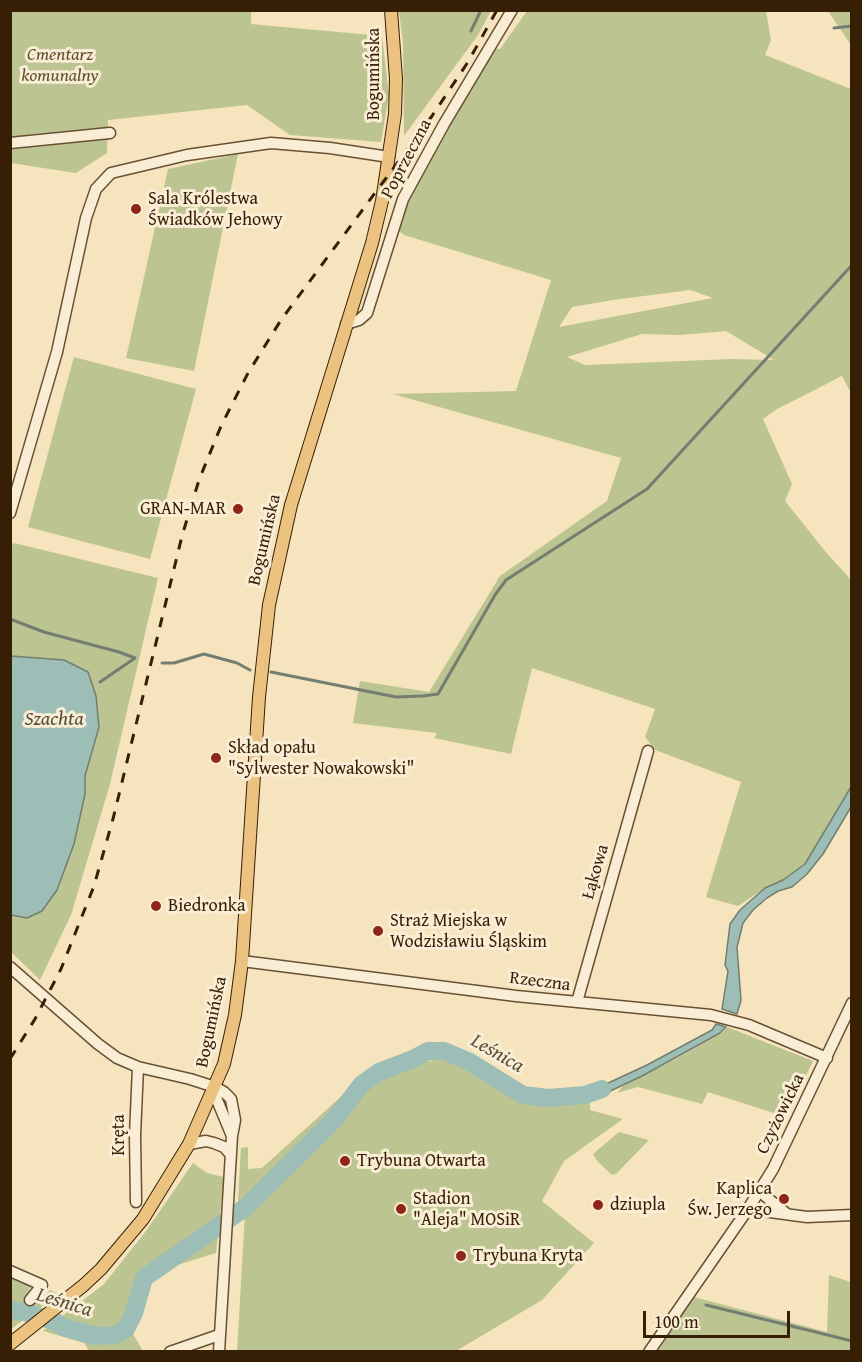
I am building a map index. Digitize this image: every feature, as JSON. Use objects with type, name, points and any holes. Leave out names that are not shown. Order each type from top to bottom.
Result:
[{"type":"main road","name":"Bogumińska","points":[[215,1087],[224,1064],[234,1022],[242,961],[259,697],[269,605],[291,505],[376,231],[395,114],[396,79],[391,10]]},
{"type":"main road","points":[[15,1341],[56,1310],[100,1269],[132,1233],[156,1202],[189,1144],[215,1087]]},
{"type":"street","name":"Poprzeczna","points":[[346,324],[359,320],[367,313],[403,199],[444,124],[512,10]]},
{"type":"street","points":[[10,143],[110,133]]},
{"type":"street","points":[[10,513],[57,352],[86,218],[96,189],[111,173],[187,155],[271,143],[330,148],[389,157]]},
{"type":"street","name":"Łąkowa","points":[[577,1002],[648,751]]},
{"type":"street","name":"Rzeczna","points":[[242,961],[577,1002],[711,1015],[740,1022],[827,1058]]},
{"type":"street","points":[[10,967],[105,1049],[138,1067],[215,1087]]},
{"type":"street","name":"Czyżowicka","points":[[649,1352],[748,1209],[773,1168],[852,1003]]},
{"type":"street","name":"Kręta","points":[[136,1202],[135,1135],[138,1067]]},
{"type":"street","name":"Bogumińska","points":[[215,1087],[232,1136],[219,1352]]},
{"type":"street","points":[[189,1144],[206,1141],[214,1143],[224,1147],[231,1155]]},
{"type":"street","points":[[759,1191],[788,1214]]},
{"type":"street","points":[[748,1209],[807,1217],[852,1215]]},
{"type":"street","points":[[10,1272],[42,1285],[30,1300]]},
{"type":"street","points":[[170,1352],[219,1335]]},
{"type":"green space","name":"Cmentarz komunalny","points":[[10,11],[251,11],[251,24],[382,36],[389,95],[381,142],[290,135],[247,105],[108,120],[107,153],[76,173],[11,163]]},
{"type":"green space","points":[[399,11],[491,11],[478,35],[404,136],[403,43]]},
{"type":"green space","points":[[527,11],[766,11],[771,40],[765,55],[851,89],[851,393],[842,376],[777,409],[763,419],[792,484],[785,501],[851,580],[851,789],[805,864],[783,880],[765,888],[738,906],[706,897],[741,782],[655,750],[645,737],[655,709],[532,668],[511,754],[434,738],[437,733],[353,723],[360,681],[429,692],[500,576],[607,501],[621,458],[393,394],[516,391],[551,280],[404,235],[395,228],[444,133],[495,49],[500,49]],"holes":[[[690,290],[713,298],[559,327],[572,307]],[[726,331],[774,360],[731,359],[585,365],[567,357],[642,334],[680,335]]]},
{"type":"green space","points":[[828,11],[851,11],[851,45]]},
{"type":"green space","points":[[238,154],[194,371],[126,358],[168,169]]},
{"type":"green space","points":[[74,357],[196,389],[150,559],[28,527]]},
{"type":"green space","points":[[14,543],[158,578],[110,784],[71,915],[40,980],[11,952],[10,915],[27,918],[85,794],[85,776],[99,727],[64,660],[11,656],[10,547]]},
{"type":"green space","points":[[727,1027],[813,1061],[786,1117],[708,1092],[702,1104],[638,1087],[617,1093],[623,1086],[679,1057],[723,1032]]},
{"type":"green space","name":"Stadion \"Aleja\" MOSiR","points":[[420,1050],[428,1054],[400,1071],[413,1065],[443,1058],[464,1065],[515,1099],[543,1105],[590,1102],[590,1110],[623,1119],[564,1161],[542,1201],[594,1243],[542,1300],[456,1351],[237,1351],[245,1214],[314,1147],[344,1113],[237,1218],[241,1148],[248,1147],[248,1169],[262,1168],[345,1093],[376,1070]]},
{"type":"green space","points":[[619,1132],[649,1140],[616,1174],[612,1175],[593,1154]]},
{"type":"green space","points":[[193,1163],[207,1173],[224,1177],[216,1253],[177,1265],[146,1281],[132,1332],[143,1351],[89,1351],[84,1343],[43,1331],[104,1284],[146,1231]]},
{"type":"green space","points":[[11,1274],[32,1284],[25,1297],[31,1303],[40,1295],[43,1297],[50,1290],[59,1294],[11,1329]]},
{"type":"green space","points":[[829,1275],[851,1282],[851,1351],[658,1351],[694,1297],[827,1332]]},
{"type":"water","name":"Szachta","points":[[11,656],[64,660],[88,672],[96,696],[99,727],[85,776],[85,794],[74,844],[57,890],[42,911],[27,918],[11,915]]},
{"type":"water","points":[[851,787],[851,807],[823,854],[807,874],[792,887],[778,891],[767,898],[743,923],[737,947],[741,1000],[737,1014],[722,1009],[728,971],[725,965],[730,924],[740,910],[765,888],[783,880],[805,864]]},
{"type":"water","points":[[716,1024],[726,1027],[720,1033],[642,1076],[604,1094],[579,1101],[578,1093],[591,1091],[647,1065],[712,1030]]},
{"type":"waterway","points":[[471,31],[481,10]]},
{"type":"waterway","points":[[834,28],[852,26]]},
{"type":"waterway","points":[[271,672],[396,697],[438,694],[506,580],[647,489],[852,265]]},
{"type":"waterway","points":[[10,619],[44,632],[135,658]]},
{"type":"waterway","points":[[162,663],[174,663],[204,654],[237,663],[250,670]]},
{"type":"waterway","points":[[100,682],[135,658]]},
{"type":"waterway","name":"Leśnica","points":[[10,1310],[25,1312],[56,1322],[63,1327],[95,1336],[115,1335],[126,1329],[134,1313],[144,1278],[246,1207],[334,1120],[362,1084],[379,1072],[428,1051],[444,1051],[468,1061],[523,1095],[548,1098],[585,1095],[602,1089]]},
{"type":"waterway","points":[[706,1305],[852,1341]]},
{"type":"railway","points":[[10,1059],[35,1019],[61,969],[94,886],[113,819],[182,536],[199,480],[221,426],[248,373],[281,320],[432,116],[468,62],[497,10]]},
{"type":"place","name":"Sala Królestwa Świadków Jehowy","points":[[136,209]]},
{"type":"place","name":"GRAN-MAR","points":[[238,509]]},
{"type":"place","name":"Skład opału \"Sylwester Nowakowski\"","points":[[216,758]]},
{"type":"place","name":"Biedronka","points":[[156,906]]},
{"type":"place","name":"Straż Miejska w Wodzisławiu Śląskim","points":[[378,931]]},
{"type":"place","name":"Trybuna Otwarta","points":[[345,1161]]},
{"type":"place","name":"Kaplica Św. Jerzego","points":[[784,1199]]},
{"type":"place","name":"dziupla","points":[[598,1205]]},
{"type":"place","name":"Stadion \"Aleja\" MOSiR","points":[[401,1209]]},
{"type":"place","name":"Trybuna Kryta","points":[[461,1256]]}]
